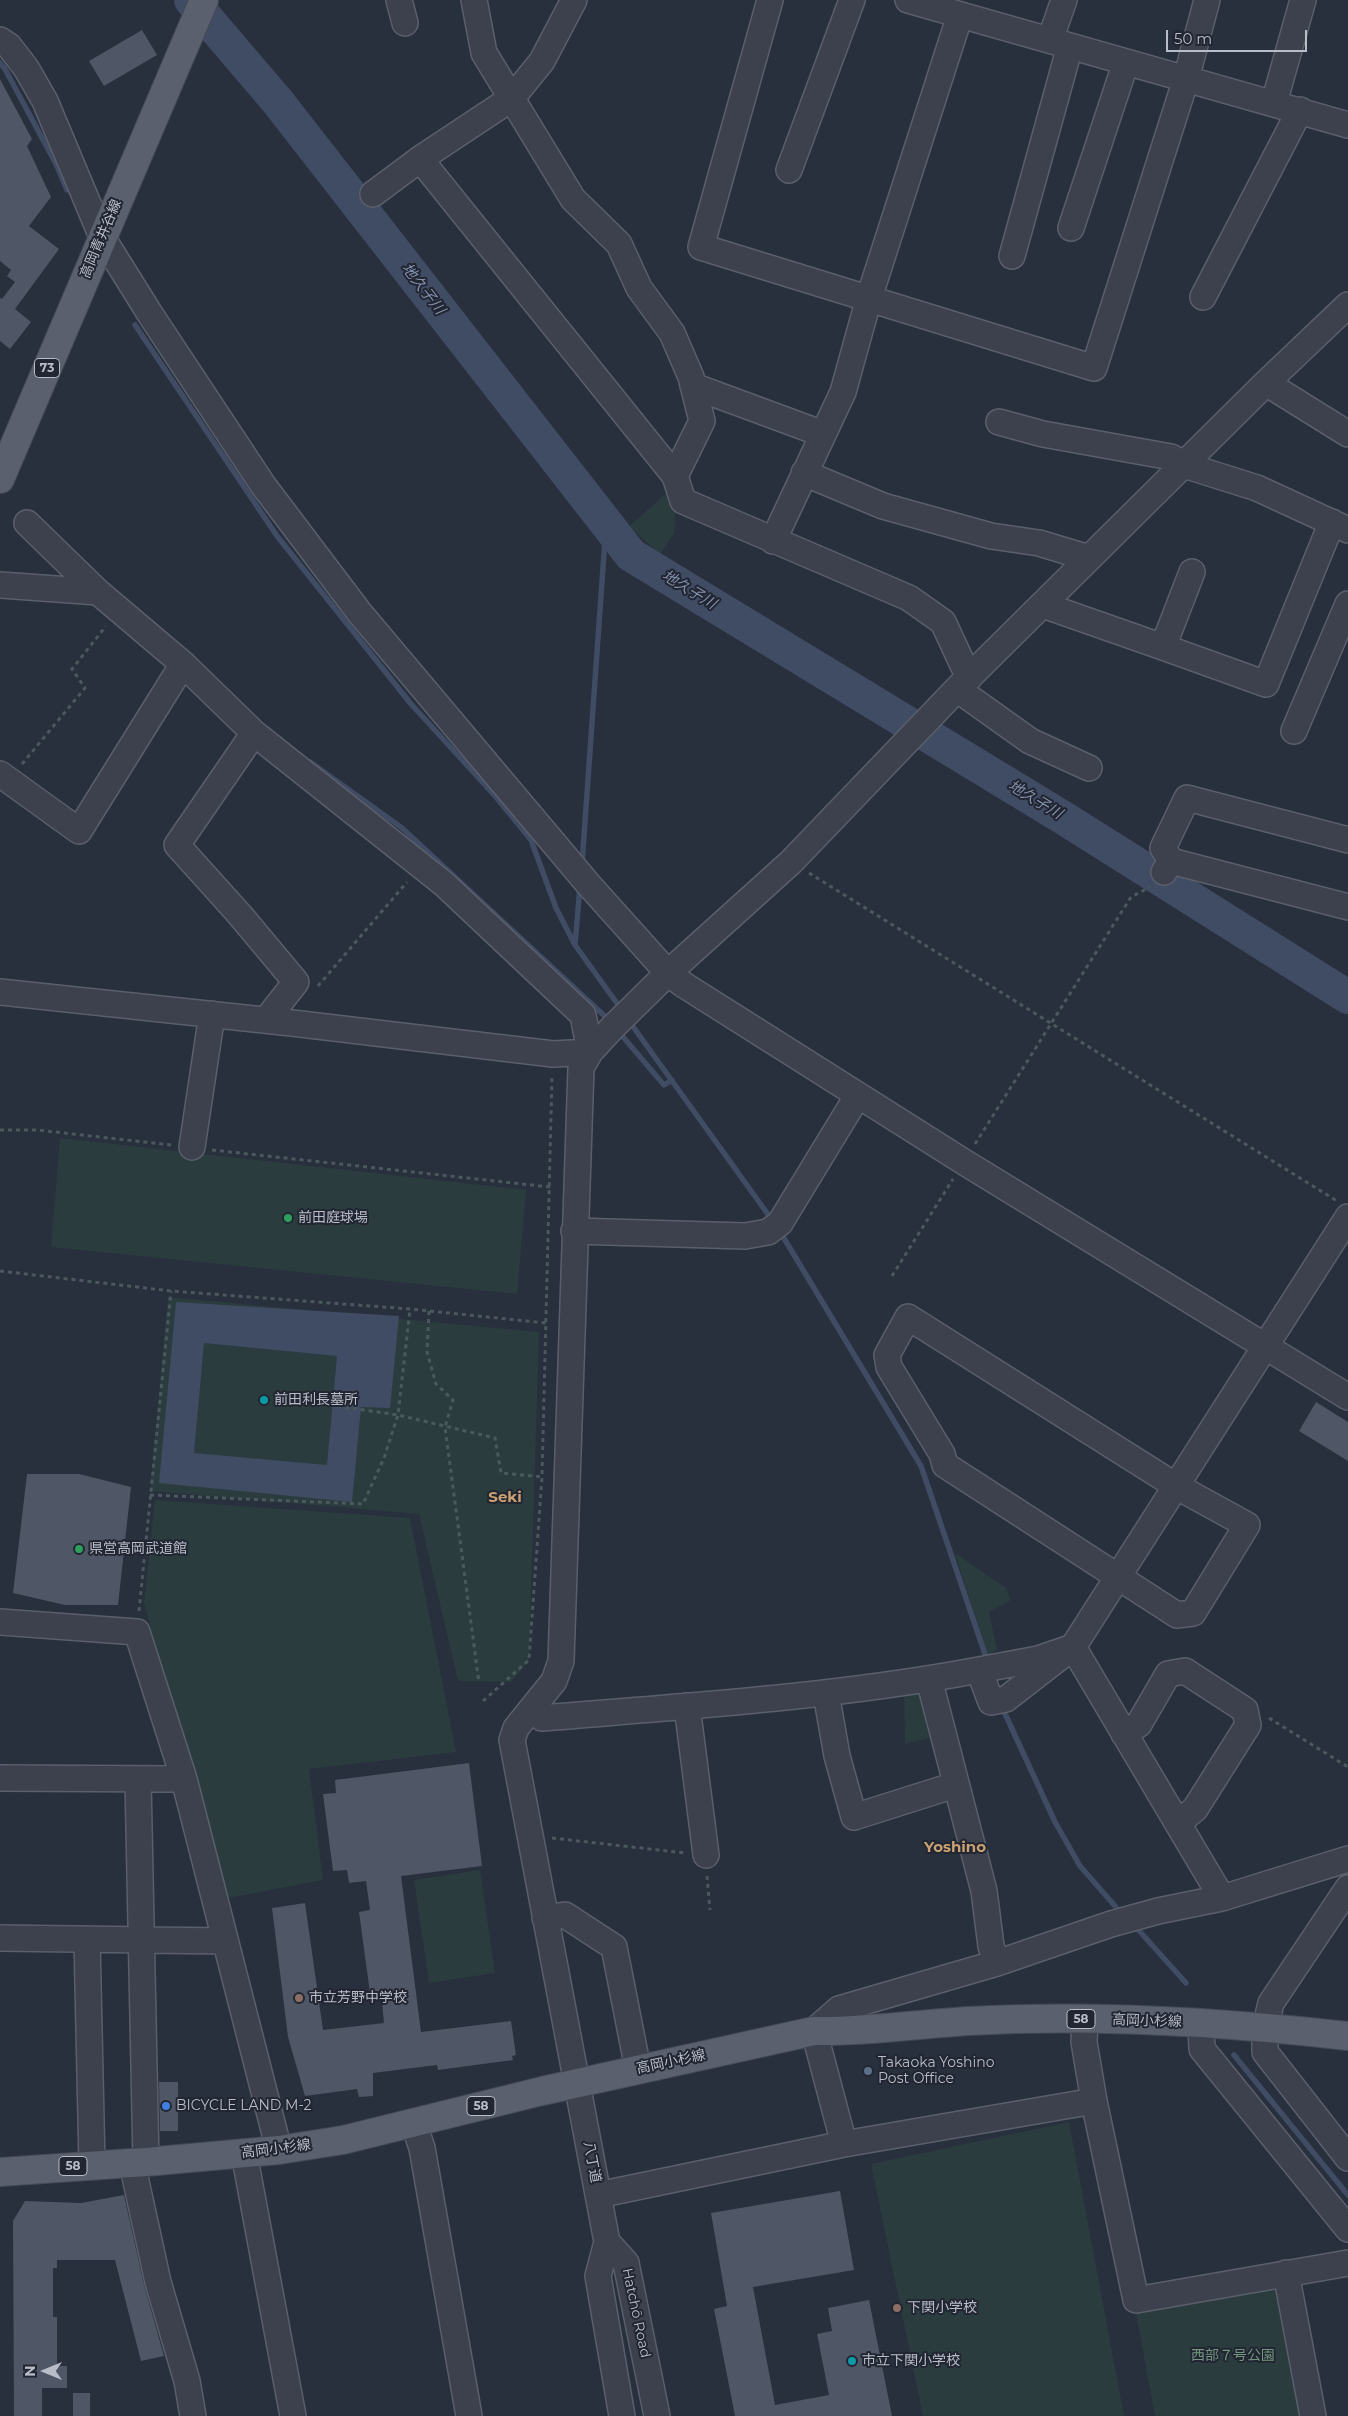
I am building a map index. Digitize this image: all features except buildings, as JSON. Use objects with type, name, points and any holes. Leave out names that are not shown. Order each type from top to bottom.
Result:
[{"type":"main road","name":"高岡青井谷線","points":[[0,479],[199,11]]},
{"type":"main road","name":"高岡小杉線","points":[[0,2172],[139,2163],[279,2150],[343,2140],[577,2083],[814,2031],[844,2032],[969,2021],[1085,2019],[1265,2028],[1348,2036]]},
{"type":"street","points":[[373,194],[420,158],[512,98],[542,61],[574,0]]},
{"type":"street","points":[[770,0],[701,247],[1094,368],[1186,79],[1207,0]]},
{"type":"street","points":[[789,170],[852,0]]},
{"type":"street","points":[[908,0],[1348,125]]},
{"type":"street","points":[[1012,256],[1060,43],[1064,0]]},
{"type":"street","points":[[1274,103],[1303,0]]},
{"type":"street","points":[[475,7],[484,53],[573,199],[619,244],[639,288],[672,333],[693,386],[702,421],[675,476]]},
{"type":"street","points":[[773,541],[843,392],[870,298],[960,15]]},
{"type":"street","points":[[3,49],[26,68],[45,101],[102,237],[150,314],[263,485],[359,612],[589,885],[668,973],[964,1162],[1268,1346],[1348,1397]]},
{"type":"street","points":[[1071,228],[1126,62]]},
{"type":"street","points":[[1203,297],[1300,110]]},
{"type":"street","points":[[420,158],[675,476],[683,501],[909,598],[943,622],[963,684],[1030,741],[1089,768]]},
{"type":"street","points":[[1073,1647],[1038,1659],[928,1680],[826,1693],[542,1718],[534,1706],[554,1681],[561,1660],[580,1068],[590,1052],[612,1028],[668,973],[791,862],[963,684],[1266,382],[1338,331],[1348,305]]},
{"type":"street","points":[[1266,382],[1348,434]]},
{"type":"street","points":[[693,386],[823,434]]},
{"type":"street","points":[[999,422],[1043,434],[1171,457],[1184,465],[1257,488],[1340,526],[1266,684],[1043,604]]},
{"type":"street","points":[[804,472],[883,506],[991,536],[1039,543],[1089,558]]},
{"type":"street","points":[[27,523],[98,592],[183,664],[254,734],[422,865],[583,1015],[590,1052]]},
{"type":"street","points":[[1164,647],[1192,572]]},
{"type":"street","points":[[0,585],[98,592]]},
{"type":"street","points":[[1294,731],[1348,604]]},
{"type":"street","points":[[4,777],[79,831],[183,664]]},
{"type":"street","points":[[254,734],[177,845],[240,915],[296,982],[266,1020]]},
{"type":"street","points":[[1348,840],[1187,798],[1163,848],[1164,872],[1348,907]]},
{"type":"street","points":[[0,992],[266,1020],[552,1054],[590,1052]]},
{"type":"street","points":[[192,1147],[212,1014]]},
{"type":"street","points":[[574,1231],[745,1236],[774,1227],[858,1095]]},
{"type":"street","points":[[987,1669],[991,1702],[1000,1700],[1073,1647],[1268,1346],[1344,1210]]},
{"type":"street","points":[[908,1318],[1176,1486],[1247,1525],[1193,1613],[1177,1615],[1119,1577],[945,1465],[942,1454],[889,1367],[887,1355],[908,1318]]},
{"type":"street","points":[[0,1622],[137,1632],[184,1779],[279,2150]]},
{"type":"street","points":[[1073,1647],[1222,1898]]},
{"type":"street","points":[[1124,1734],[1139,1724],[1168,1674],[1185,1671],[1245,1710],[1248,1725],[1195,1809],[1178,1823]]},
{"type":"street","points":[[928,1680],[984,1891],[991,1946],[997,1963]]},
{"type":"street","points":[[826,1693],[836,1756],[854,1817],[955,1785]]},
{"type":"street","name":"八丁道","points":[[534,1706],[516,1728],[512,1740],[598,2195],[606,2252],[636,2416]]},
{"type":"street","points":[[687,1706],[706,1855]]},
{"type":"street","points":[[0,1778],[184,1779]]},
{"type":"street","points":[[138,1780],[141,1940],[139,2163],[158,2282],[187,2381],[192,2416]]},
{"type":"street","points":[[844,2144],[814,2031],[839,2009],[997,1963],[1111,1924],[1158,1911],[1222,1898],[1348,1859]]},
{"type":"street","points":[[1348,1888],[1271,2003],[1265,2028],[1265,2052],[1348,2158]]},
{"type":"street","points":[[545,1918],[565,1915],[614,1947],[638,2069]]},
{"type":"street","points":[[0,1938],[225,1941]]},
{"type":"street","points":[[87,1939],[92,2165]]},
{"type":"street","points":[[1085,2019],[1084,2042],[1094,2101],[1136,2300],[1348,2263]]},
{"type":"street","points":[[1201,2024],[1202,2049],[1348,2229]]},
{"type":"street","points":[[598,2195],[844,2144],[1094,2101]]},
{"type":"street","points":[[414,2124],[422,2148],[469,2416]]},
{"type":"street","points":[[244,2153],[293,2416]]},
{"type":"street","name":"Hatchō Road","points":[[622,2416],[598,2276],[606,2252],[626,2263],[657,2416]]},
{"type":"street","points":[[1286,2273],[1313,2416]]},
{"type":"path","points":[[4,777],[84,688],[72,670],[119,610]]},
{"type":"path","points":[[791,862],[1051,1023],[1344,1210]]},
{"type":"path","points":[[312,993],[422,865]]},
{"type":"path","points":[[892,1276],[1130,897],[1164,872]]},
{"type":"path","points":[[482,1702],[529,1660],[542,1477],[552,1054]]},
{"type":"path","points":[[0,1130],[37,1130],[550,1187]]},
{"type":"path","points":[[0,1271],[171,1291],[410,1309],[571,1327]]},
{"type":"path","points":[[137,1632],[171,1291]]},
{"type":"path","points":[[150,1495],[362,1504],[384,1458],[398,1415],[410,1309]]},
{"type":"path","points":[[429,1311],[427,1352],[436,1384],[453,1400],[446,1427],[479,1683]]},
{"type":"path","points":[[337,1406],[398,1415],[495,1438],[501,1473],[567,1480]]},
{"type":"path","points":[[1246,1716],[1263,1714],[1348,1767]]},
{"type":"path","points":[[532,1838],[544,1837],[706,1855],[710,1910]]},
{"type":"green space","points":[[666,494],[676,507],[674,533],[660,555],[629,526]]},
{"type":"green space","name":"前田庭球場","points":[[60,1138],[526,1190],[517,1294],[51,1247]]},
{"type":"green space","points":[[168,1297],[539,1332],[529,1660],[511,1682],[458,1681],[419,1514],[150,1491]]},
{"type":"green space","points":[[155,1500],[410,1518],[456,1752],[309,1769],[323,1880],[223,1899],[144,1603]]},
{"type":"green space","points":[[955,1553],[1006,1588],[1011,1600],[989,1612],[997,1650],[988,1656]]},
{"type":"green space","points":[[917,1691],[924,1698],[933,1737],[905,1744],[904,1692]]},
{"type":"green space","points":[[480,1870],[495,1973],[429,1983],[414,1880]]},
{"type":"green space","points":[[1069,2122],[1124,2416],[923,2416],[871,2164]]},
{"type":"green space","name":"西部７号公園","points":[[1281,2286],[1305,2416],[1155,2416],[1136,2313]]},
{"type":"water","points":[[176,1302],[399,1316],[390,1408],[361,1407],[352,1502],[159,1483]],"holes":[[[204,1343],[337,1356],[327,1465],[194,1453]]]},
{"type":"waterway","name":"地久子川","points":[[191,0],[278,102],[631,555],[1062,817],[1348,997]]},
{"type":"waterway","points":[[0,63],[56,164],[67,190]]},
{"type":"waterway","points":[[135,325],[277,536],[411,704],[496,797],[531,840],[556,908],[575,945]]},
{"type":"waterway","points":[[582,864],[606,525]]},
{"type":"waterway","points":[[310,762],[402,828],[611,1022]]},
{"type":"waterway","points":[[580,886],[575,945],[621,1009]]},
{"type":"waterway","points":[[629,1021],[772,1220]]},
{"type":"waterway","points":[[618,1031],[664,1085],[672,1080]]},
{"type":"waterway","points":[[779,1230],[921,1466],[988,1663]]},
{"type":"waterway","points":[[1001,1705],[1055,1822],[1080,1866],[1122,1914]]},
{"type":"waterway","points":[[1134,1925],[1186,1983]]},
{"type":"waterway","points":[[1234,2055],[1348,2195]]},
{"type":"place","name":"前田庭球場","points":[[288,1218]]},
{"type":"place","name":"前田利長墓所","points":[[264,1400]]},
{"type":"place","name":"県営高岡武道館","points":[[79,1549]]},
{"type":"place","name":"市立芳野中学校","points":[[299,1998]]},
{"type":"place","name":"Takaoka Yoshino Post Office","points":[[868,2071]]},
{"type":"place","name":"BICYCLE LAND M-2","points":[[166,2106]]},
{"type":"place","name":"下関小学校","points":[[897,2308]]},
{"type":"place","name":"市立下関小学校","points":[[852,2361]]},
{"type":"district","name":"Seki","points":[[505,1498]]},
{"type":"district","name":"Yoshino","points":[[955,1848]]}]
